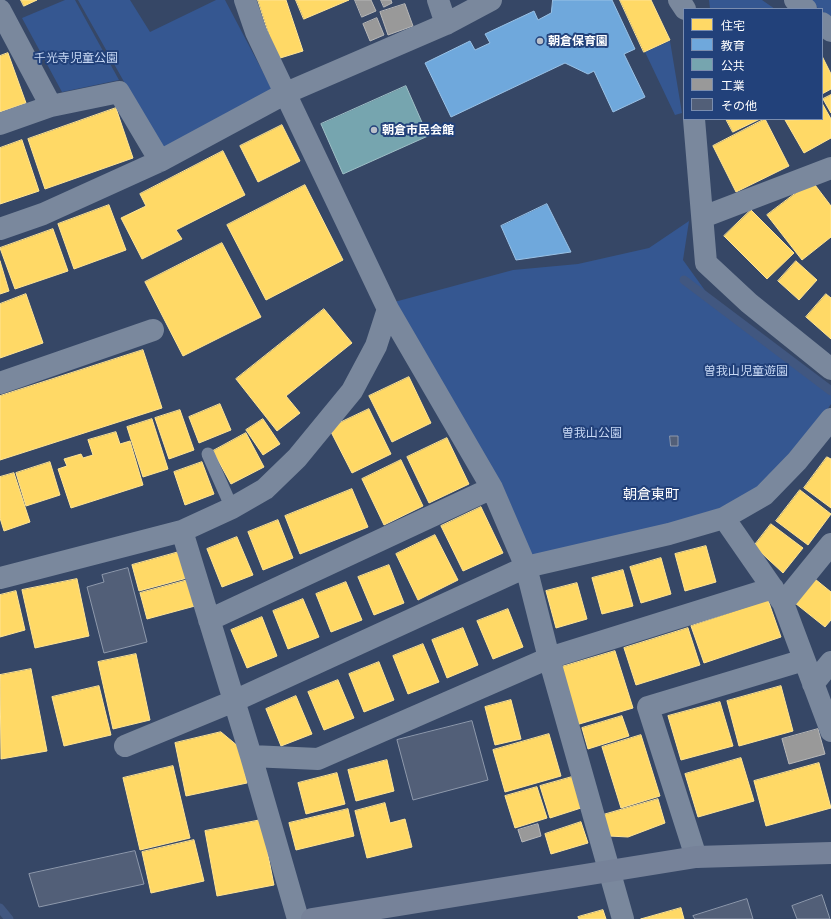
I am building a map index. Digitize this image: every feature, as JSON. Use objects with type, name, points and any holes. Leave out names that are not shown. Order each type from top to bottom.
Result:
[{"type":"street","points":[[244,0],[256,32],[388,309],[492,488],[526,567],[549,658],[623,919]]},
{"type":"street","points":[[438,0],[446,24]]},
{"type":"street","points":[[0,229],[43,214],[160,161],[286,93],[446,24],[491,0]]},
{"type":"street","points":[[795,0],[805,8]]},
{"type":"street","points":[[0,10],[8,42],[51,106]]},
{"type":"street","points":[[823,24],[831,31]]},
{"type":"street","points":[[0,124],[51,106],[119,92],[160,161]]},
{"type":"street","points":[[694,120],[706,264],[749,303],[831,369]]},
{"type":"street","points":[[703,217],[830,170]]},
{"type":"street","points":[[0,578],[182,531],[232,508],[265,489],[297,458],[352,391],[376,346],[388,309]]},
{"type":"street","points":[[0,383],[153,330]]},
{"type":"street","points":[[125,746],[234,701],[526,567],[669,534],[724,518],[764,495],[797,461],[831,419]]},
{"type":"street","points":[[209,620],[492,488]]},
{"type":"street","points":[[724,518],[778,596],[831,731]]},
{"type":"street","points":[[182,531],[252,756],[298,919]]},
{"type":"street","points":[[252,756],[318,759],[549,658],[778,596],[831,544]]},
{"type":"street","points":[[696,857],[648,707],[804,660]]},
{"type":"street","points":[[813,684],[831,662]]},
{"type":"street","points":[[312,919],[696,857],[831,852]]},
{"type":"lane","points":[[208,454],[232,508]]},
{"type":"green space","name":"千光寺児童公園","points":[[65,0],[75,0],[119,80],[62,92],[22,18]]},
{"type":"green space","points":[[78,0],[130,0],[150,32],[216,0],[225,0],[273,91],[163,151]]},
{"type":"green space","points":[[709,0],[762,0],[774,8],[710,8]]},
{"type":"green space","points":[[809,0],[831,0],[831,19],[823,12],[823,8],[818,8]]},
{"type":"green space","points":[[670,41],[682,113],[675,115],[645,52]]},
{"type":"green space","name":"曽我山公園","points":[[689,221],[683,260],[709,296],[831,393],[831,404],[816,427],[764,495],[526,567],[387,304],[513,270],[578,264],[649,248]]},
{"type":"building: 住宅","points":[[21,0],[37,0],[24,6]]},
{"type":"building: 住宅","points":[[258,0],[286,0],[303,51],[277,59]]},
{"type":"building: 住宅","points":[[296,0],[349,0],[304,19]]},
{"type":"building: 住宅","points":[[620,0],[651,0],[670,40],[644,52]]},
{"type":"building: 住宅","points":[[8,53],[26,103],[0,112],[0,56]]},
{"type":"building: 住宅","points":[[823,58],[831,74],[831,89],[823,93]]},
{"type":"building: 住宅","points":[[831,95],[831,113],[823,99]]},
{"type":"building: 住宅","points":[[823,105],[831,119],[831,138],[804,153],[785,120],[823,120]]},
{"type":"building: 住宅","points":[[116,108],[133,158],[45,189],[28,139]]},
{"type":"building: 住宅","points":[[727,120],[758,120],[733,132]]},
{"type":"building: 住宅","points":[[766,120],[789,166],[736,192],[713,146]]},
{"type":"building: 住宅","points":[[282,125],[300,161],[258,182],[240,146]]},
{"type":"building: 住宅","points":[[22,140],[39,191],[0,204],[0,148]]},
{"type":"building: 住宅","points":[[223,151],[245,195],[176,230],[182,239],[142,259],[121,218],[146,206],[140,194]]},
{"type":"building: 住宅","points":[[812,181],[831,206],[831,237],[802,260],[767,215]]},
{"type":"building: 住宅","points":[[305,185],[343,260],[266,300],[227,225]]},
{"type":"building: 住宅","points":[[109,205],[126,250],[74,269],[58,224]]},
{"type":"building: 住宅","points":[[751,210],[794,253],[767,279],[724,236]]},
{"type":"building: 住宅","points":[[53,229],[68,271],[15,289],[0,248]]},
{"type":"building: 住宅","points":[[222,243],[261,317],[183,356],[145,282]]},
{"type":"building: 住宅","points":[[0,261],[9,291],[0,294]]},
{"type":"building: 住宅","points":[[796,261],[817,280],[799,300],[778,281]]},
{"type":"building: 住宅","points":[[26,294],[43,343],[0,358],[0,304]]},
{"type":"building: 住宅","points":[[826,294],[831,298],[831,339],[806,317]]},
{"type":"building: 住宅","points":[[324,309],[352,343],[286,396],[300,413],[277,431],[236,379]]},
{"type":"building: 住宅","points":[[143,350],[162,408],[0,460],[0,396]]},
{"type":"building: 住宅","points":[[409,377],[431,423],[392,442],[369,396]]},
{"type":"building: 住宅","points":[[220,404],[231,430],[199,443],[189,417]]},
{"type":"building: 住宅","points":[[369,409],[391,454],[352,473],[329,428]]},
{"type":"building: 住宅","points":[[180,410],[194,450],[169,459],[155,418]]},
{"type":"building: 住宅","points":[[152,419],[168,469],[143,477],[127,427]]},
{"type":"building: 住宅","points":[[263,419],[280,444],[263,455],[246,430]]},
{"type":"building: 住宅","points":[[116,432],[120,444],[130,441],[143,485],[71,508],[58,469],[67,466],[64,459],[81,454],[83,458],[93,455],[88,440]]},
{"type":"building: 住宅","points":[[246,433],[264,467],[231,484],[213,451]]},
{"type":"building: 住宅","points":[[447,438],[469,484],[429,503],[407,457]]},
{"type":"building: 住宅","points":[[827,457],[831,459],[831,508],[804,488]]},
{"type":"building: 住宅","points":[[401,460],[423,506],[384,525],[362,479]]},
{"type":"building: 住宅","points":[[50,462],[60,495],[26,506],[16,473]]},
{"type":"building: 住宅","points":[[202,462],[214,494],[185,505],[174,472]]},
{"type":"building: 住宅","points":[[14,473],[30,522],[4,531],[0,518],[0,477]]},
{"type":"building: 住宅","points":[[352,489],[368,527],[300,554],[285,516]]},
{"type":"building: 住宅","points":[[800,490],[831,514],[808,545],[776,521]]},
{"type":"building: 住宅","points":[[481,507],[503,553],[463,571],[441,526]]},
{"type":"building: 住宅","points":[[278,520],[293,558],[263,570],[248,532]]},
{"type":"building: 住宅","points":[[771,524],[803,548],[783,573],[754,546]]},
{"type":"building: 住宅","points":[[435,535],[458,580],[418,600],[396,554]]},
{"type":"building: 住宅","points":[[237,537],[253,575],[222,587],[207,549]]},
{"type":"building: 住宅","points":[[706,546],[716,582],[685,591],[675,554]]},
{"type":"building: 住宅","points":[[179,552],[187,578],[139,591],[132,565]]},
{"type":"building: 住宅","points":[[661,558],[671,594],[641,603],[630,567]]},
{"type":"building: 住宅","points":[[389,565],[404,603],[374,615],[358,577]]},
{"type":"building: 住宅","points":[[623,570],[633,606],[602,614],[592,578]]},
{"type":"building: 住宅","points":[[77,579],[89,636],[35,648],[22,590]]},
{"type":"building: 住宅","points":[[815,579],[831,592],[831,620],[825,627],[795,603]]},
{"type":"building: 住宅","points":[[188,580],[195,606],[147,619],[140,593]]},
{"type":"building: 住宅","points":[[346,582],[362,620],[331,632],[316,594]]},
{"type":"building: 住宅","points":[[577,583],[587,619],[556,628],[546,591]]},
{"type":"building: 住宅","points":[[16,591],[25,630],[0,637],[0,595]]},
{"type":"building: 住宅","points":[[303,599],[319,637],[288,649],[273,611]]},
{"type":"building: 住宅","points":[[768,600],[781,637],[704,663],[691,626]]},
{"type":"building: 住宅","points":[[508,609],[523,647],[493,659],[477,621]]},
{"type":"building: 住宅","points":[[262,617],[277,656],[247,668],[231,630]]},
{"type":"building: 住宅","points":[[463,628],[478,665],[447,678],[432,640]]},
{"type":"building: 住宅","points":[[688,628],[700,665],[636,685],[624,648]]},
{"type":"building: 住宅","points":[[423,644],[439,682],[408,694],[393,656]]},
{"type":"building: 住宅","points":[[615,651],[633,708],[576,725],[558,668]]},
{"type":"building: 住宅","points":[[136,654],[150,720],[113,729],[98,662]]},
{"type":"building: 住宅","points":[[379,662],[394,700],[364,712],[349,674]]},
{"type":"building: 住宅","points":[[31,669],[47,751],[1,759],[0,675]]},
{"type":"building: 住宅","points":[[338,680],[354,718],[324,730],[308,692]]},
{"type":"building: 住宅","points":[[99,686],[111,735],[64,746],[52,697]]},
{"type":"building: 住宅","points":[[781,686],[793,731],[739,746],[727,701]]},
{"type":"building: 住宅","points":[[296,696],[312,734],[281,746],[266,709]]},
{"type":"building: 住宅","points":[[511,700],[521,739],[495,745],[485,707]]},
{"type":"building: 住宅","points":[[720,702],[733,746],[681,760],[668,716]]},
{"type":"building: 住宅","points":[[622,716],[629,736],[588,749],[582,728]]},
{"type":"building: 住宅","points":[[221,732],[239,747],[247,783],[186,796],[175,743]]},
{"type":"building: 住宅","points":[[549,734],[561,776],[505,792],[493,750]]},
{"type":"building: 住宅","points":[[641,735],[660,796],[621,808],[602,747]]},
{"type":"building: 住宅","points":[[741,758],[754,801],[698,817],[685,774]]},
{"type":"building: 住宅","points":[[387,760],[394,791],[356,801],[348,770]]},
{"type":"building: 住宅","points":[[819,763],[831,808],[766,826],[754,781]]},
{"type":"building: 住宅","points":[[173,766],[190,838],[140,850],[123,778]]},
{"type":"building: 住宅","points":[[337,773],[345,804],[306,814],[298,783]]},
{"type":"building: 住宅","points":[[572,777],[581,808],[550,818],[540,786]]},
{"type":"building: 住宅","points":[[537,787],[547,818],[515,828],[505,796]]},
{"type":"building: 住宅","points":[[658,799],[665,823],[628,837],[609,836],[603,815]]},
{"type":"building: 住宅","points":[[385,803],[390,823],[405,819],[412,847],[367,858],[355,811]]},
{"type":"building: 住宅","points":[[348,809],[354,836],[296,850],[289,823]]},
{"type":"building: 住宅","points":[[261,820],[274,885],[217,896],[205,831]]},
{"type":"building: 住宅","points":[[581,822],[588,843],[551,854],[545,834]]},
{"type":"building: 住宅","points":[[194,840],[204,881],[151,893],[142,852]]},
{"type":"building: 住宅","points":[[681,908],[684,919],[641,919]]},
{"type":"building: 住宅","points":[[603,910],[606,919],[579,919],[578,917]]},
{"type":"building: 教育","points":[[553,0],[612,0],[635,49],[624,54],[645,97],[613,112],[594,71],[588,74],[565,63],[451,117],[425,63],[470,41],[475,50],[490,43],[485,34],[534,11],[538,20],[551,13]]},
{"type":"building: 教育","points":[[547,204],[571,252],[516,260],[501,226]]},
{"type":"building: 公共","name":"朝倉市民会館","points":[[406,86],[428,136],[343,174],[321,124]]},
{"type":"building: 工業","points":[[355,0],[371,0],[376,11],[362,17]]},
{"type":"building: 工業","points":[[381,0],[391,0],[392,3],[384,7]]},
{"type":"building: 工業","points":[[405,4],[413,26],[388,35],[380,12]]},
{"type":"building: 工業","points":[[377,18],[384,35],[370,41],[363,24]]},
{"type":"building: 工業","points":[[818,729],[825,754],[789,764],[782,739]]},
{"type":"building: 工業","points":[[538,824],[541,836],[522,842],[518,830]]},
{"type":"building: その他","points":[[670,436],[678,436],[678,446],[671,446]]},
{"type":"building: その他","points":[[128,568],[147,642],[104,653],[87,587],[104,582],[102,575]]},
{"type":"building: その他","points":[[472,721],[488,780],[413,800],[397,740]]},
{"type":"building: その他","points":[[135,851],[144,884],[39,907],[29,874]]},
{"type":"building: その他","points":[[822,895],[830,919],[797,919],[792,906]]},
{"type":"building: その他","points":[[747,899],[753,919],[695,919],[693,916]]},
{"type":"waterway","points":[[684,280],[831,391]]},
{"type":"waterway","points":[[0,908],[9,919]]},
{"type":"place","name":"朝倉保育園","points":[[540,41]]},
{"type":"place","name":"朝倉市民会館","points":[[374,130]]},
{"type":"district","name":"朝倉東町","points":[[651,494]]},
{"type":"park label","name":"曽我山児童遊園","points":[[746,371]]}]
